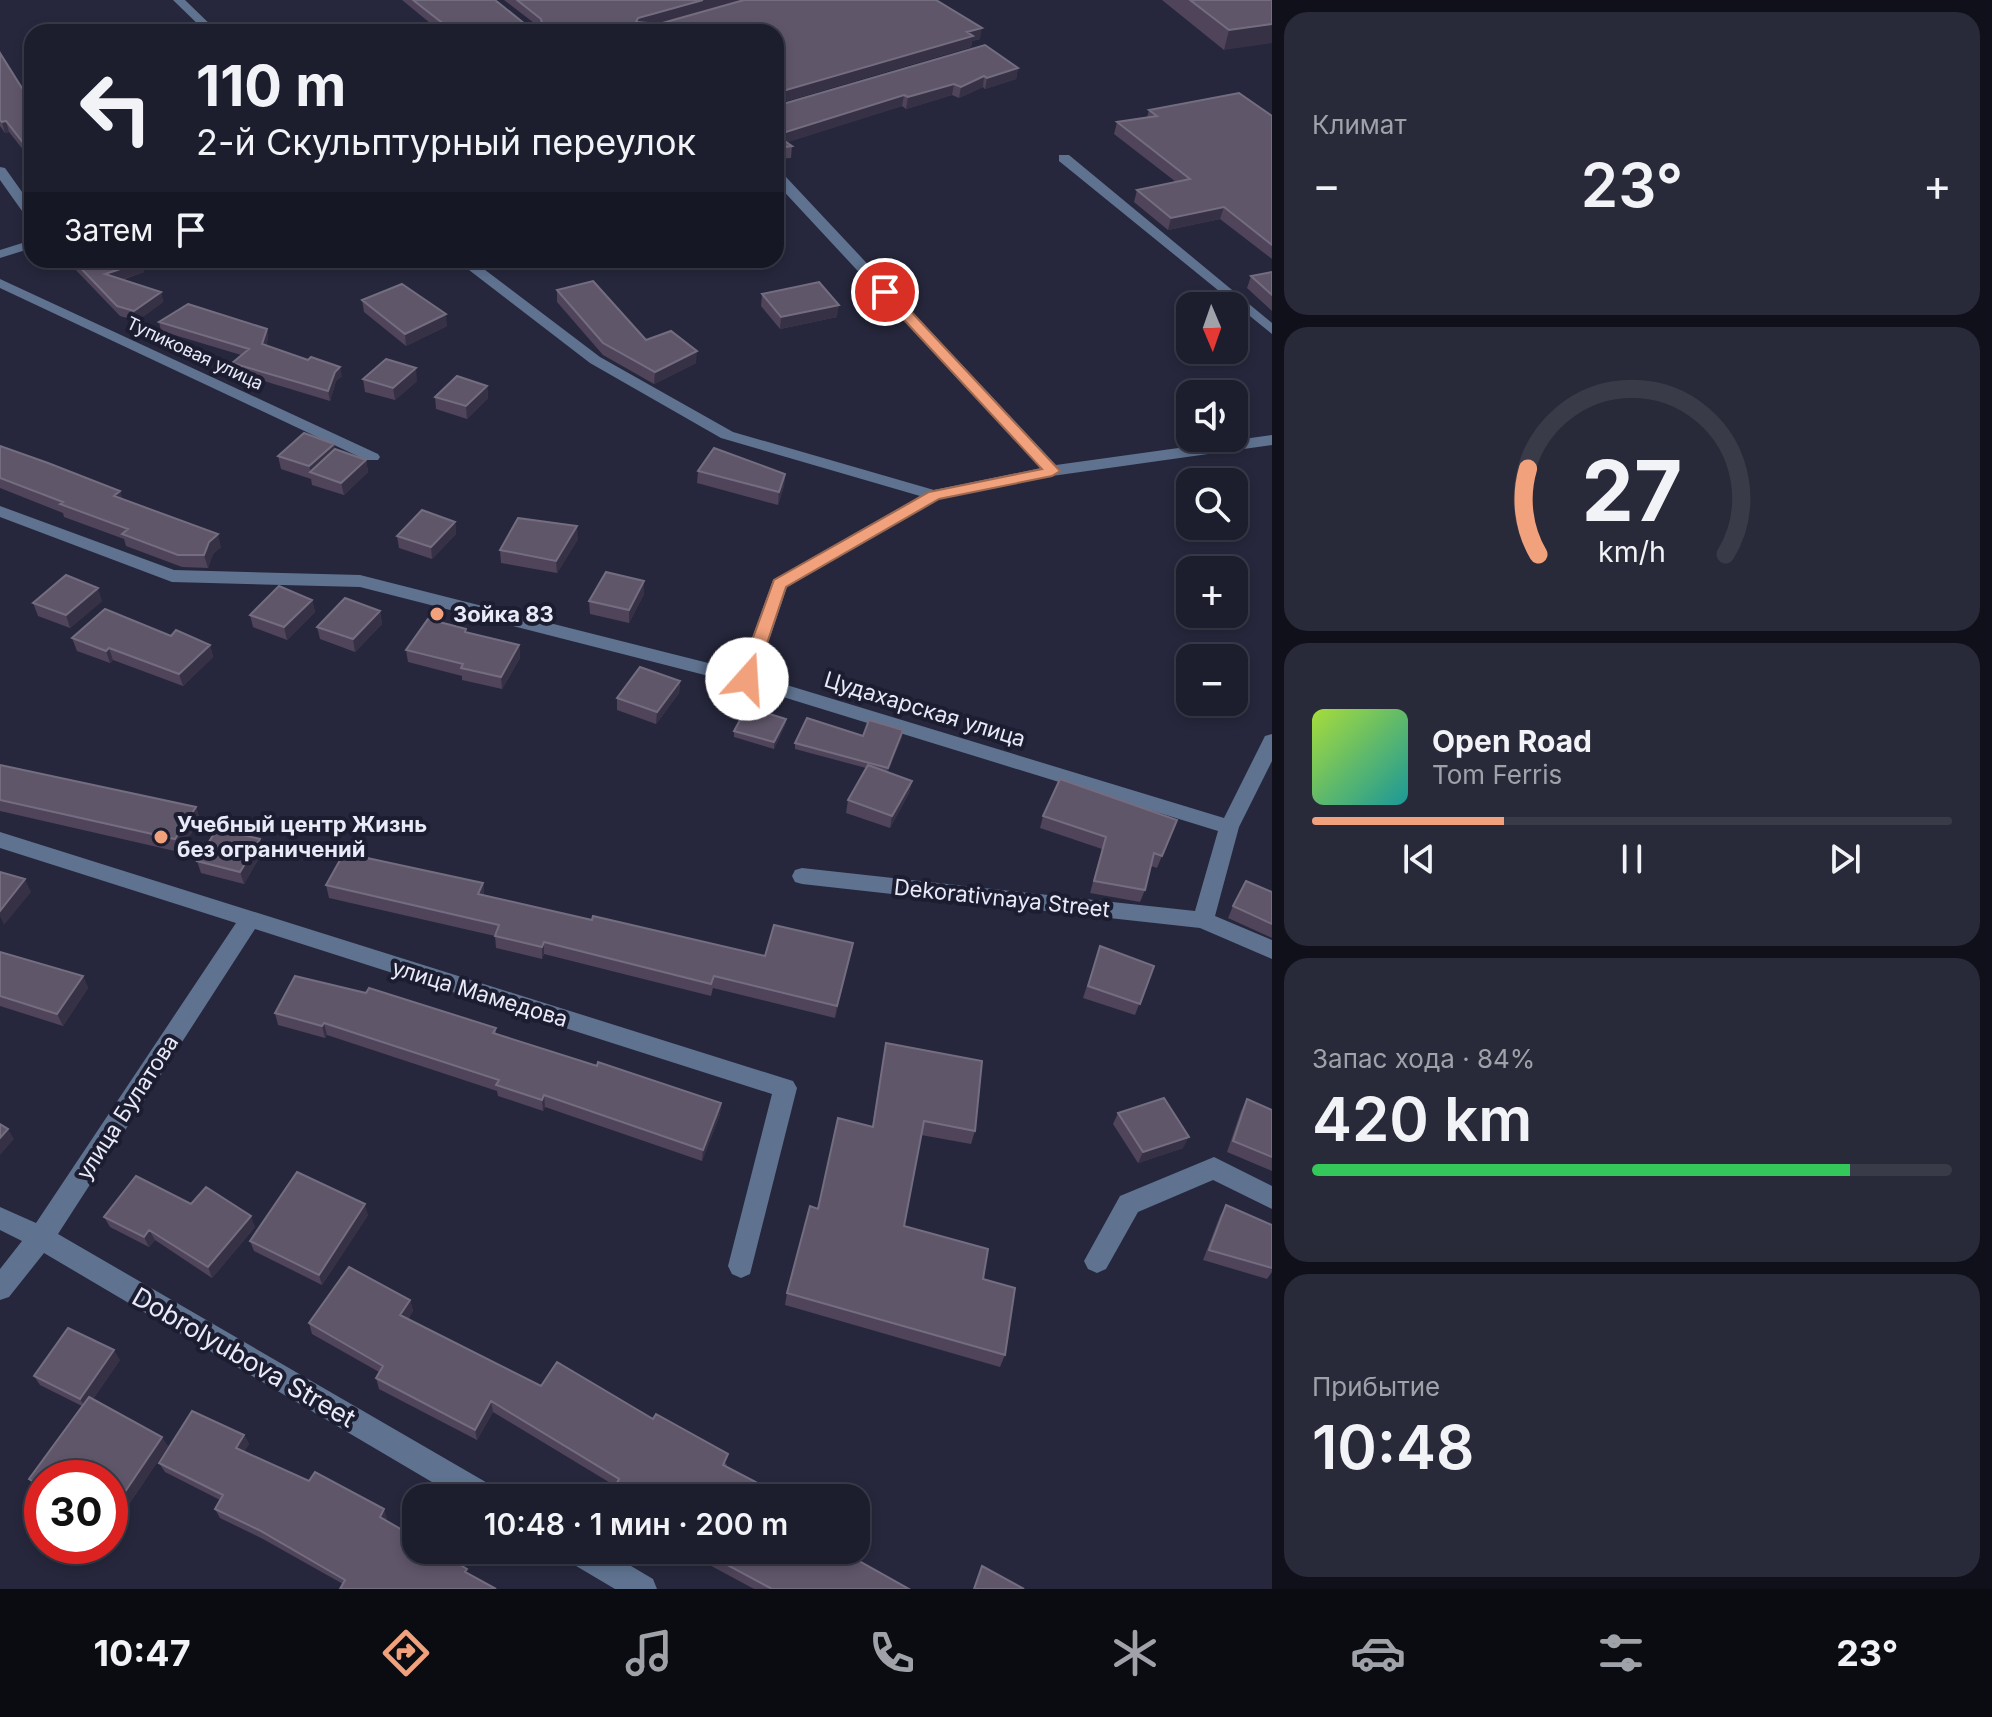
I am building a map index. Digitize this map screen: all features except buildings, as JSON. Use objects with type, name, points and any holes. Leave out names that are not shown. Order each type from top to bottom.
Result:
[{"type":"street","points":[[179,0],[204,24]]},
{"type":"street","points":[[1064,158],[1272,330]]},
{"type":"street","points":[[0,171],[24,204]]},
{"type":"street","points":[[784,183],[1052,471]]},
{"type":"street","points":[[0,254],[24,246]]},
{"type":"street","points":[[474,268],[595,360],[727,435],[934,495]]},
{"type":"street","name":"Тупиковая улица","points":[[0,283],[372,457]]},
{"type":"street","points":[[747,679],[779,584],[934,495],[1052,471],[1272,440]]},
{"type":"street","name":"Цудахарская улица","points":[[0,511],[172,576],[360,581],[747,679],[1229,827]]},
{"type":"street","points":[[1203,920],[1229,827],[1272,741]]},
{"type":"street","name":"улица Мамедова","points":[[0,840],[785,1088],[741,1266]]},
{"type":"street","name":"Dekorativnaya Street","points":[[802,876],[1203,920],[1272,950]]},
{"type":"street","name":"улица Булатова","points":[[0,1288],[41,1238],[249,921]]},
{"type":"street","points":[[1097,1261],[1129,1204],[1214,1168],[1272,1198]]},
{"type":"street","name":"Dobrolyubova Street","points":[[0,1218],[41,1238],[462,1484]]},
{"type":"street","points":[[600,1564],[643,1589]]},
{"type":"place","name":"Зойка 83","points":[[437,614]]},
{"type":"place","name":"Учебный центр Жизнь без ограничений","points":[[161,837]]},
{"type":"route","points":[[747,679],[779,584],[934,495],[1052,471],[885,292]]}]
